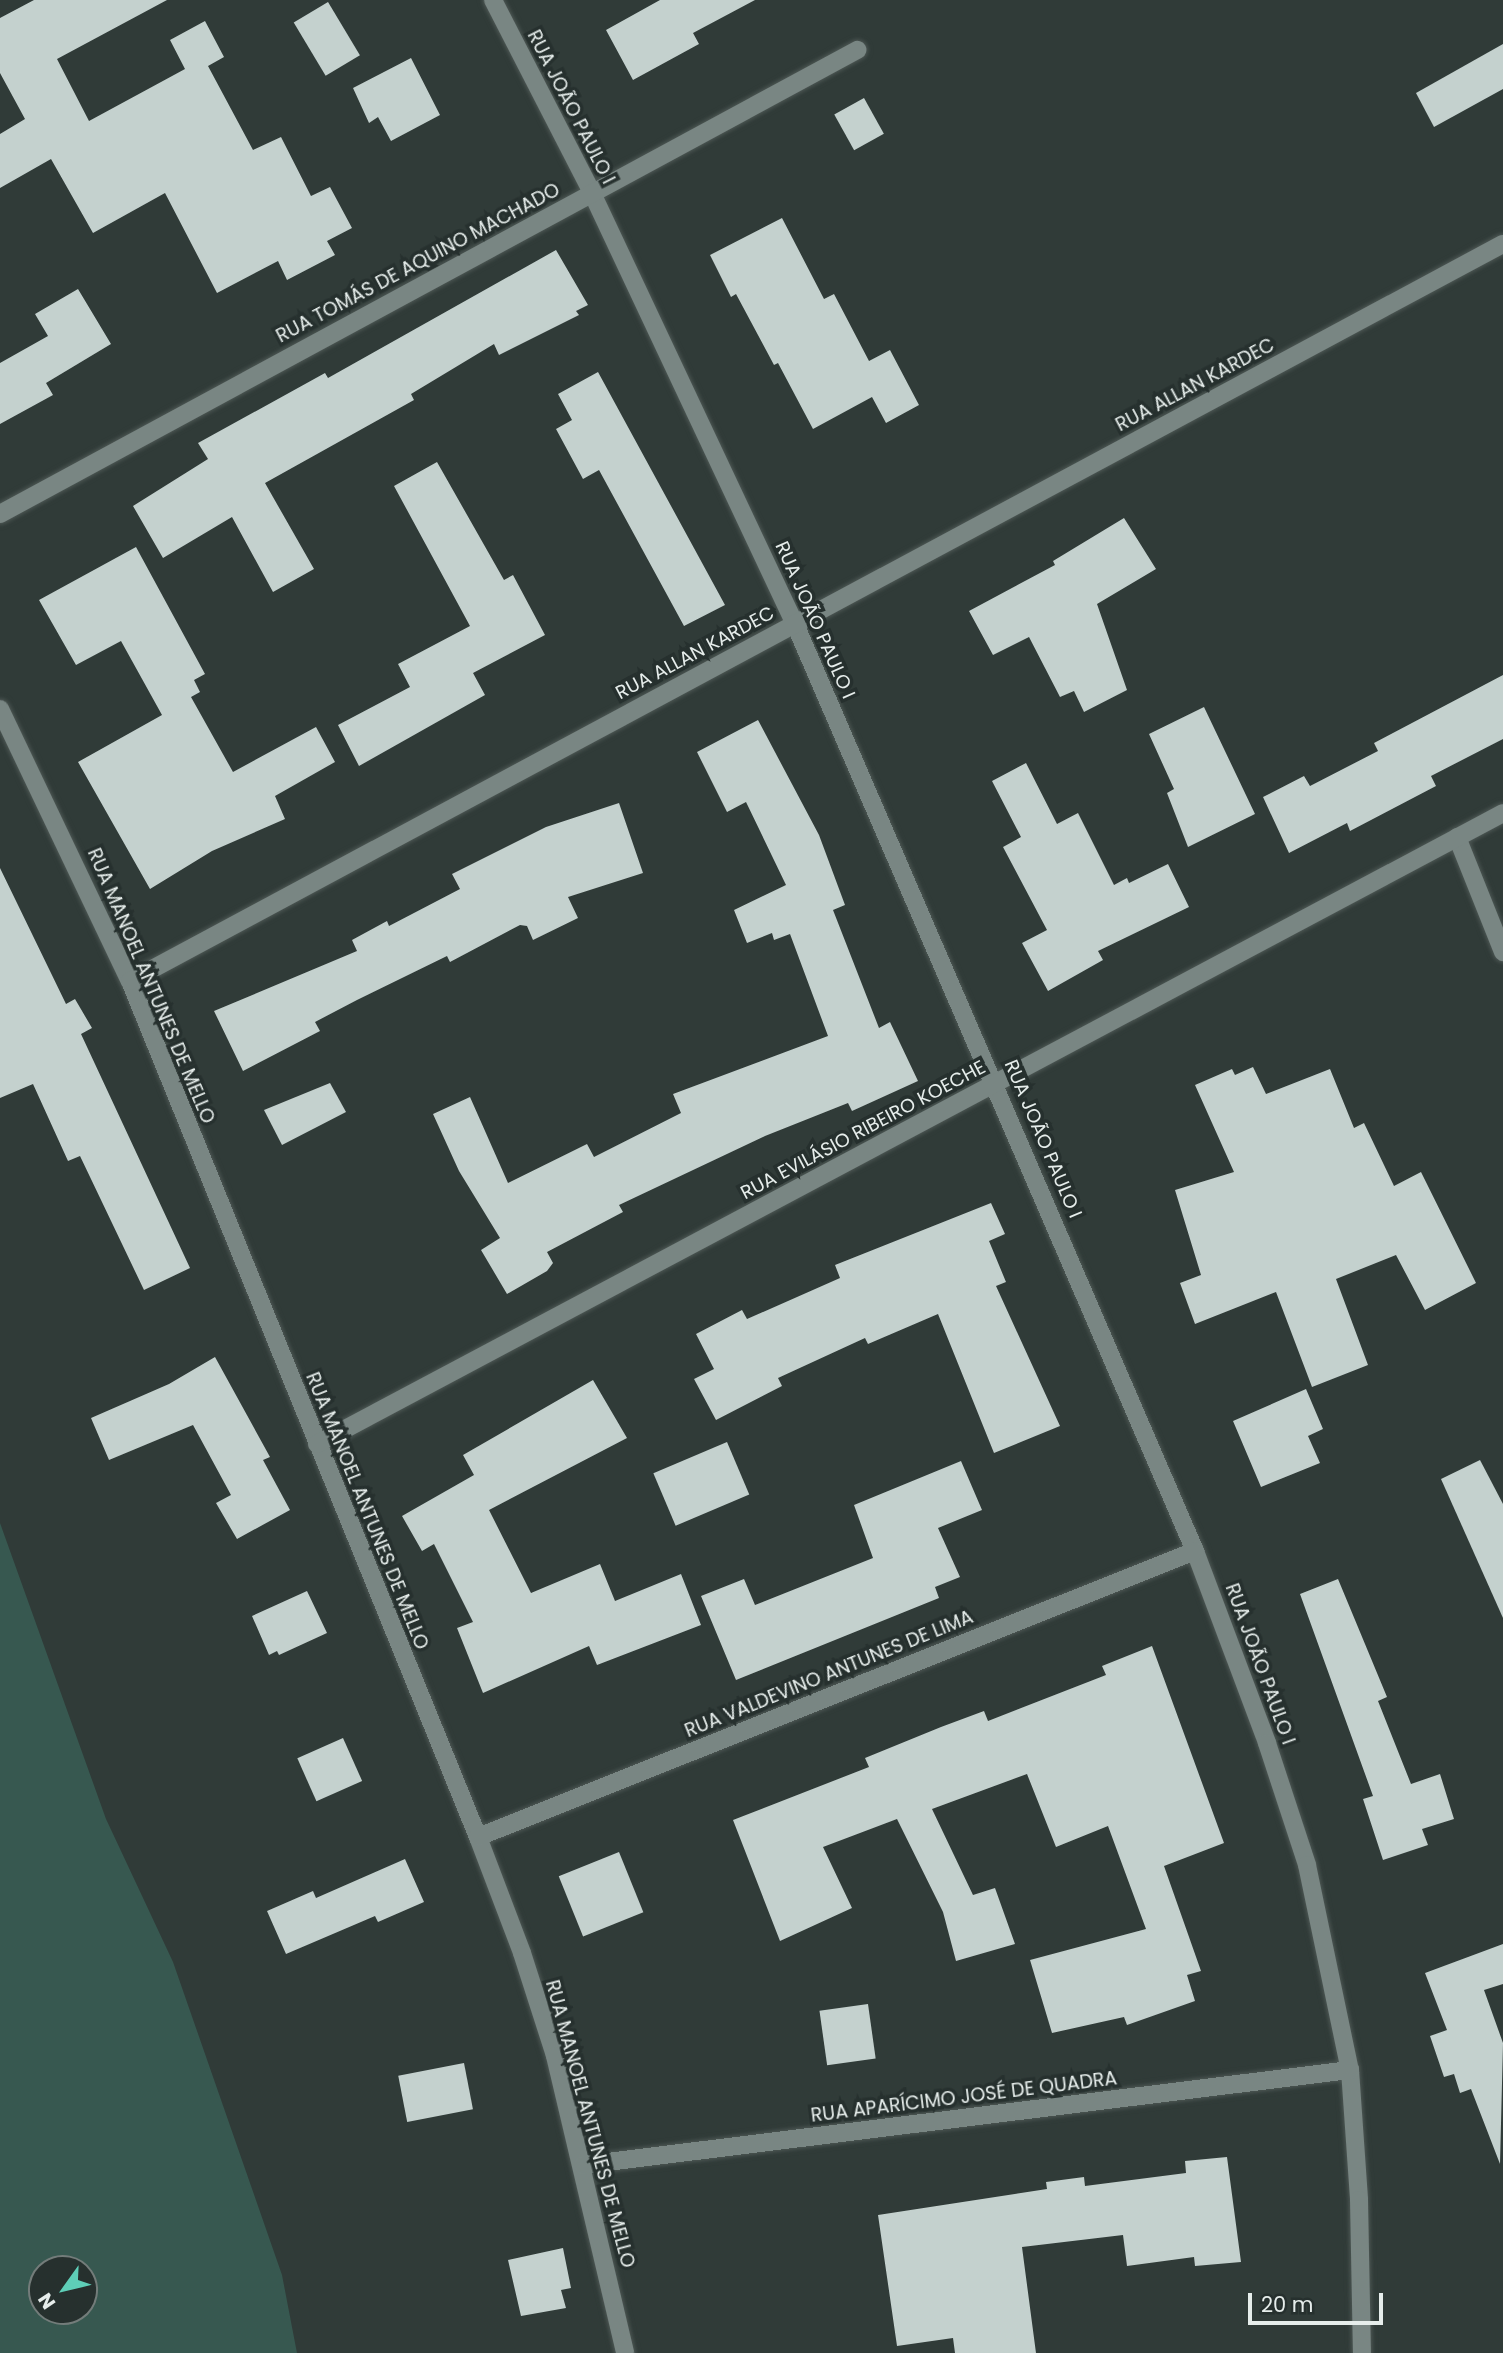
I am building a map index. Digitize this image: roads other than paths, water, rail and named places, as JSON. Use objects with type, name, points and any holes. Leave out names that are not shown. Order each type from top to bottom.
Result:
[{"type":"street","name":"RUA JOÃO PAULO I","points":[[492,0],[592,193],[795,624],[996,1083],[1195,1551],[1307,1865],[1350,2070],[1359,2200],[1362,2353]]},
{"type":"street","name":"RUA TOMÁS DE AQUINO MACHADO","points":[[0,513],[857,50]]},
{"type":"street","name":"RUA ALLAN KARDEC","points":[[130,981],[1503,244]]},
{"type":"street","name":"RUA MANOEL ANTUNES DE MELLO","points":[[0,709],[130,981],[478,1837],[522,1953],[583,2165],[625,2353]]},
{"type":"street","name":"RUA EVILÁSIO RIBEIRO KOECHE","points":[[317,1444],[1503,813]]},
{"type":"street","points":[[1457,838],[1503,953]]},
{"type":"street","name":"RUA VALDEVINO ANTUNES DE LIMA","points":[[478,1837],[1195,1551]]},
{"type":"street","name":"RUA APARÍCIMO JOSÉ DE QUADRA","points":[[583,2165],[1350,2070]]}]
